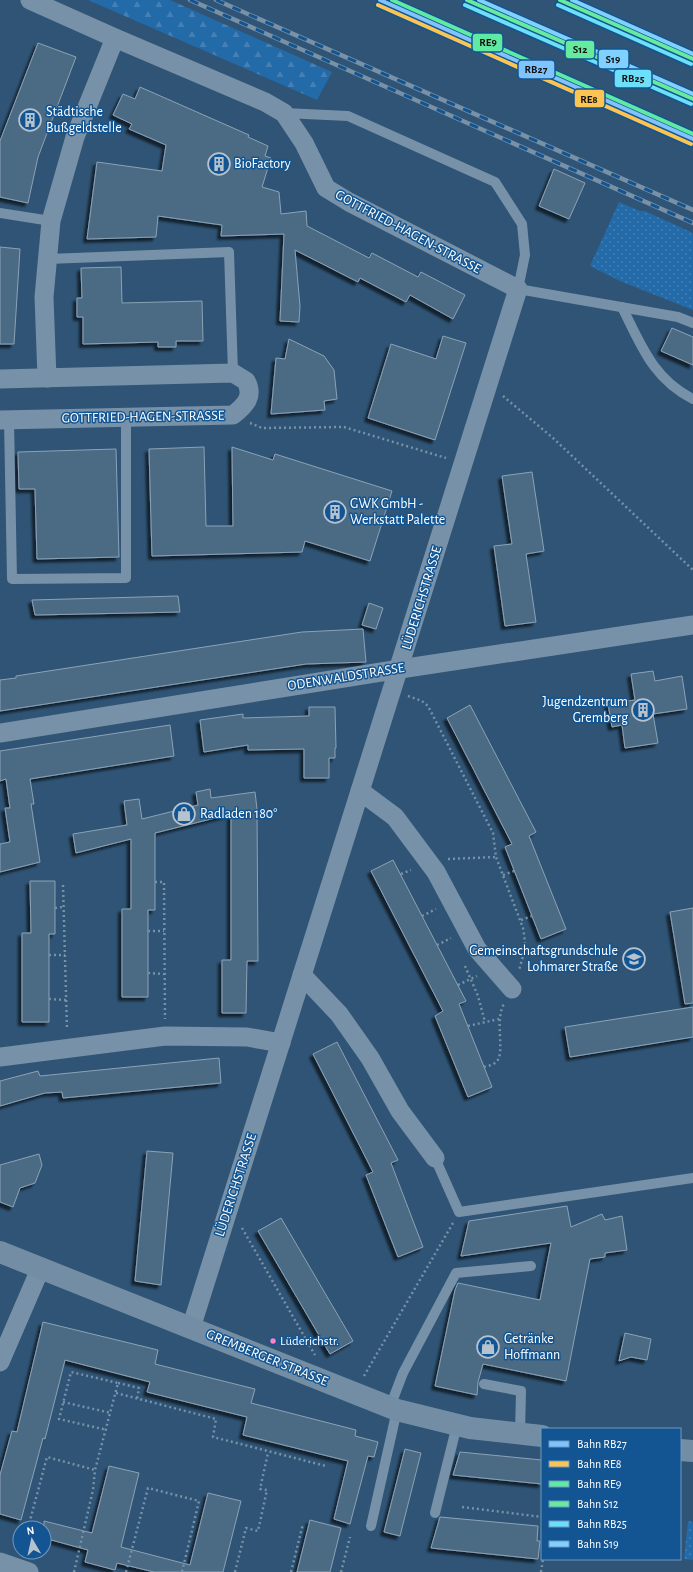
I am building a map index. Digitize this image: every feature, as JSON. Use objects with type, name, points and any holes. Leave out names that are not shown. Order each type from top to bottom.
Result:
[{"type":"street","name":"GOTTFRIED-HAGEN-STRASSE","points":[[30,0],[265,102],[284,113],[304,143],[326,188],[348,202],[518,289]]},
{"type":"street","points":[[46,378],[44,297],[51,220],[75,137],[115,38]]},
{"type":"street","name":"LÜDERICHSTRASSE","points":[[191,1328],[360,791],[400,669],[518,289]]},
{"type":"street","name":"GOTTFRIED-HAGEN-STRASSE","points":[[5,420],[233,415],[246,405],[250,393],[246,381],[233,373]]},
{"type":"street","points":[[0,379],[233,373]]},
{"type":"street","name":"ODENWALDSTRASSE","points":[[0,733],[400,669],[693,625]]},
{"type":"street","points":[[360,791],[395,817],[430,862],[477,950],[512,989]]},
{"type":"street","points":[[302,974],[339,1014],[370,1058],[400,1111],[435,1158]]},
{"type":"street","points":[[0,1057],[165,1036],[247,1037],[281,1043]]},
{"type":"street","name":"GREMBERGER STRASSE","points":[[0,1252],[41,1267],[393,1409],[457,1425],[541,1436]]},
{"type":"street","points":[[0,1362],[41,1267]]},
{"type":"street","points":[[681,1450],[693,1451]]},
{"type":"street","points":[[0,1562],[29,1572]]},
{"type":"lane","points":[[284,113],[348,116],[495,182],[522,224],[525,255],[518,289],[678,317],[693,324]]},
{"type":"lane","points":[[0,213],[51,220]]},
{"type":"lane","points":[[48,259],[229,252],[233,373]]},
{"type":"lane","points":[[622,307],[649,361],[660,376],[673,387],[693,399]]},
{"type":"lane","points":[[5,420],[12,579],[126,578],[126,418]]},
{"type":"lane","points":[[435,1158],[459,1212],[693,1178]]},
{"type":"lane","points":[[371,1526],[393,1409],[403,1373],[456,1273],[531,1266]]},
{"type":"lane","points":[[484,1384],[521,1391],[520,1433]]},
{"type":"lane","points":[[435,1513],[457,1425]]},
{"type":"path","points":[[488,384],[552,438],[693,570]]},
{"type":"path","points":[[233,415],[262,428],[344,427],[463,463]]},
{"type":"path","points":[[393,690],[422,701],[428,706],[493,833],[496,857],[521,920],[525,942],[524,953],[512,989],[500,1009],[500,1057],[496,1063],[484,1067]]},
{"type":"path","points":[[430,862],[438,859],[496,857]]},
{"type":"path","points":[[503,875],[514,871]]},
{"type":"path","points":[[155,882],[164,882],[165,1036]]},
{"type":"path","points":[[63,885],[66,1000],[69,1048]]},
{"type":"path","points":[[55,908],[64,908]]},
{"type":"path","points":[[521,920],[532,916]]},
{"type":"path","points":[[148,931],[164,931]]},
{"type":"path","points":[[49,955],[65,955]]},
{"type":"path","points":[[148,973],[164,974]]},
{"type":"path","points":[[49,999],[66,1000]]},
{"type":"path","points":[[468,1026],[499,1019]]},
{"type":"path","points":[[229,1206],[317,1359]]},
{"type":"path","points":[[354,1393],[459,1212]]},
{"type":"path","points":[[107,1430],[59,1420],[71,1372],[139,1388],[137,1399]]},
{"type":"path","points":[[74,1572],[93,1490],[95,1470],[107,1430],[118,1383]]},
{"type":"path","points":[[116,1393],[216,1419],[213,1437],[268,1453],[326,1466]]},
{"type":"path","points":[[63,1402],[111,1413]]},
{"type":"path","points":[[235,1572],[246,1528],[258,1531],[267,1490],[260,1489],[268,1453]]},
{"type":"path","points":[[30,1520],[47,1457],[95,1470]]},
{"type":"path","points":[[126,1572],[148,1488],[199,1501],[182,1572]]},
{"type":"path","points":[[462,1507],[541,1517]]},
{"type":"path","points":[[291,1572],[303,1524]]},
{"type":"path","points":[[341,1572],[350,1537]]},
{"type":"path","points":[[541,1572],[543,1560]]},
{"type":"green space","points":[[88,0],[170,0],[332,72],[317,100]]},
{"type":"green space","points":[[619,202],[640,211],[645,211],[693,233],[693,310],[620,281],[590,266]]},
{"type":"green space","points":[[688,1521],[693,1522],[693,1560],[684,1559]]},
{"type":"building","name":"Städtische Bußgeldstelle","points":[[38,43],[76,57],[38,157],[28,203],[0,197],[0,141]]},
{"type":"building","name":"BioFactory","points":[[140,87],[249,135],[248,137],[268,146],[265,156],[271,158],[262,187],[279,192],[281,214],[306,211],[307,226],[369,258],[372,253],[418,277],[421,272],[465,295],[453,319],[410,295],[406,302],[360,278],[358,282],[295,250],[300,306],[299,322],[280,321],[284,234],[221,236],[222,225],[158,216],[156,237],[87,239],[97,162],[162,171],[166,145],[129,129],[132,124],[113,115],[123,94],[135,99]]},
{"type":"building","points":[[554,169],[585,183],[569,219],[539,206]]},
{"type":"building","points":[[0,247],[20,249],[14,344],[0,344]]},
{"type":"building","points":[[121,267],[122,303],[202,301],[203,341],[176,341],[176,347],[158,347],[158,342],[83,344],[83,317],[77,317],[77,298],[82,298],[81,268]]},
{"type":"building","points":[[672,328],[693,337],[693,365],[661,351]]},
{"type":"building","points":[[443,336],[466,343],[435,440],[368,418],[391,344],[436,359]]},
{"type":"building","points":[[289,339],[324,356],[334,370],[337,399],[324,401],[325,410],[271,414],[276,358],[285,359]]},
{"type":"building","points":[[204,447],[206,526],[233,526],[232,447],[273,460],[275,454],[392,491],[370,561],[305,541],[302,552],[152,556],[149,449]]},
{"type":"building","points":[[116,449],[119,557],[37,559],[35,489],[19,489],[18,452]]},
{"type":"building","points":[[532,472],[544,551],[526,554],[536,622],[505,626],[494,546],[512,544],[502,476]]},
{"type":"building","points":[[178,596],[180,612],[35,615],[32,600]]},
{"type":"building","points":[[369,603],[383,608],[376,629],[362,625]]},
{"type":"building","points":[[363,629],[366,662],[306,664],[0,711],[0,680],[16,678],[16,676],[302,632]]},
{"type":"building","name":"Jugendzentrum Gremberg","points":[[653,671],[655,681],[682,676],[687,709],[653,714],[658,743],[625,748],[622,725],[612,727],[608,704],[635,700],[631,674]]},
{"type":"building","points":[[470,705],[536,832],[529,836],[566,929],[541,939],[505,847],[512,844],[447,718]]},
{"type":"building","points":[[309,707],[335,707],[336,748],[335,758],[329,758],[329,778],[304,778],[304,749],[248,750],[248,745],[204,752],[200,720],[243,714],[243,718],[309,716]]},
{"type":"building","points":[[170,725],[174,756],[30,779],[34,804],[31,804],[40,862],[0,872],[0,844],[10,842],[5,808],[10,808],[6,779],[0,781],[0,751]]},
{"type":"building","points":[[210,789],[211,798],[255,792],[257,809],[258,961],[247,961],[246,1013],[222,1013],[222,960],[231,960],[231,814],[155,833],[155,910],[148,910],[148,997],[122,997],[122,909],[131,909],[131,839],[76,853],[73,834],[127,825],[124,801],[139,799],[142,819],[198,805],[196,792]]},
{"type":"building","points":[[393,860],[466,1001],[459,1004],[492,1087],[468,1097],[435,1016],[443,1011],[371,871]]},
{"type":"building","points":[[30,881],[55,881],[55,934],[49,934],[49,1022],[22,1022],[22,933],[31,933]]},
{"type":"building","points":[[693,908],[693,1003],[685,1004],[670,912]]},
{"type":"building","points":[[693,1007],[693,1037],[570,1057],[565,1027]]},
{"type":"building","points":[[337,1042],[398,1160],[391,1163],[423,1247],[398,1257],[366,1175],[373,1172],[313,1054]]},
{"type":"building","points":[[219,1058],[221,1083],[63,1098],[62,1092],[45,1093],[0,1106],[0,1081],[38,1071],[40,1076]]},
{"type":"building","points":[[147,1151],[173,1153],[161,1285],[135,1281]]},
{"type":"building","points":[[39,1154],[42,1165],[35,1183],[20,1188],[13,1207],[0,1202],[0,1165]]},
{"type":"building","points":[[567,1206],[571,1227],[602,1214],[605,1220],[622,1216],[627,1250],[605,1253],[605,1257],[590,1259],[566,1381],[483,1364],[478,1382],[477,1395],[435,1386],[455,1290],[458,1283],[540,1300],[551,1243],[461,1256],[469,1221]]},
{"type":"building","points":[[281,1218],[353,1341],[330,1354],[258,1231]]},
{"type":"building","points":[[43,1322],[158,1350],[155,1364],[255,1389],[251,1403],[356,1430],[355,1436],[378,1442],[374,1457],[368,1456],[350,1524],[334,1519],[348,1461],[243,1435],[247,1417],[147,1392],[150,1382],[65,1360],[45,1439],[43,1438],[21,1520],[0,1514],[0,1475],[12,1431],[17,1432]]},
{"type":"building","points":[[625,1333],[651,1339],[647,1360],[631,1357],[619,1361]]},
{"type":"building","points":[[405,1449],[421,1453],[400,1536],[384,1532]]},
{"type":"building","points":[[460,1452],[541,1460],[541,1484],[453,1475]]},
{"type":"building","points":[[109,1466],[139,1473],[121,1547],[190,1565],[208,1493],[241,1501],[223,1572],[154,1572],[117,1563],[115,1570],[85,1562],[88,1550],[52,1540],[52,1523],[92,1533]]},
{"type":"building","points":[[440,1517],[538,1526],[537,1541],[540,1541],[538,1559],[431,1548]]},
{"type":"building","points":[[310,1520],[341,1528],[330,1572],[297,1572]]},
{"type":"railway","points":[[190,0],[693,223]]},
{"type":"railway","points":[[216,0],[693,210]]},
{"type":"rail line","name":"RB27","points":[[380,0],[693,139]]},
{"type":"rail line","name":"RE9","points":[[392,0],[693,134]]},
{"type":"rail line","name":"S12","points":[[467,0],[693,99]]},
{"type":"rail line","name":"S19","points":[[479,0],[693,94]]},
{"type":"rail line","name":"S12","points":[[560,0],[693,59]]},
{"type":"rail line","name":"S19","points":[[572,0],[693,54]]},
{"type":"rail line","name":"RE8","points":[[378,5],[691,144]]},
{"type":"rail line","name":"RB25","points":[[465,5],[691,104]]},
{"type":"rail line","name":"RB25","points":[[558,5],[691,64]]},
{"type":"place","name":"Städtische Bußgeldstelle","points":[[30,120]]},
{"type":"place","name":"BioFactory","points":[[219,164]]},
{"type":"place","name":"GWK GmbH - Werkstatt Palette","points":[[335,512]]},
{"type":"place","name":"Jugendzentrum Gremberg","points":[[643,710]]},
{"type":"place","name":"Radladen 180°","points":[[184,814]]},
{"type":"place","name":"Gemeinschaftsgrundschule Lohmarer Straße","points":[[634,959]]},
{"type":"place","name":"Lüderichstr.","points":[[273,1341]]},
{"type":"place","name":"Getränke Hoffmann","points":[[488,1347]]}]
